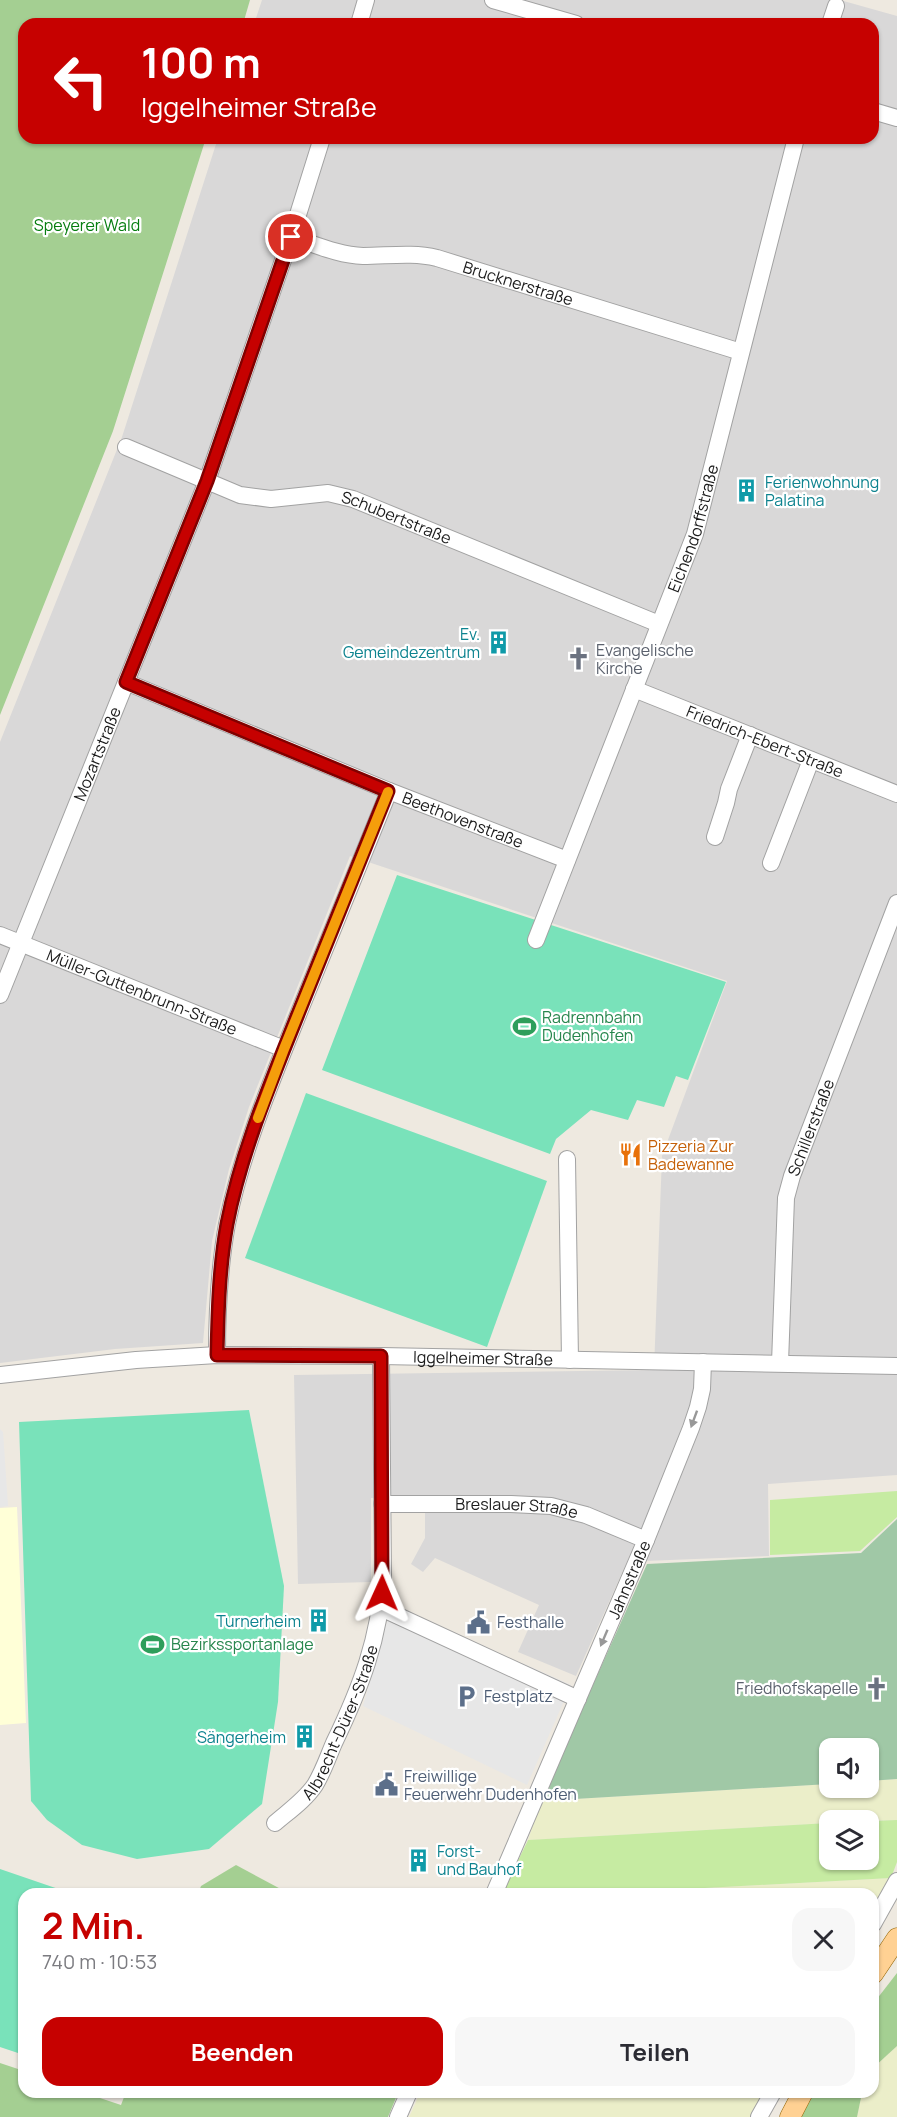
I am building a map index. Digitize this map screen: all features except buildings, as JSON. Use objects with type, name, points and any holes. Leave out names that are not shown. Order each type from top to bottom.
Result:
[{"type":"main road","points":[[879,1965],[897,1938]]},
{"type":"main road","points":[[790,2117],[800,2098]]},
{"type":"street","points":[[361,18],[366,0]]},
{"type":"street","points":[[493,0],[555,18]]},
{"type":"street","points":[[832,18],[836,6]]},
{"type":"street","points":[[879,113],[897,118]]},
{"type":"street","name":"Mozartstraße","points":[[0,995],[207,481],[291,237],[320,144]]},
{"type":"street","name":"Eichendorffstraße","points":[[536,940],[695,534],[794,144]]},
{"type":"street","name":"Brucknerstraße","points":[[291,237],[361,256],[416,254],[437,258],[741,352]]},
{"type":"street","name":"Schubertstraße","points":[[126,447],[240,495],[271,499],[328,493],[338,495],[660,624]]},
{"type":"street","name":"Beethovenstraße","points":[[126,682],[388,791],[567,860]]},
{"type":"street","name":"Friedrich-Ebert-Straße","points":[[634,689],[897,794]]},
{"type":"street","points":[[716,837],[729,789],[750,735]]},
{"type":"street","points":[[771,863],[811,760]]},
{"type":"street","points":[[217,1355],[220,1264],[236,1185],[284,1049],[388,791]]},
{"type":"street","name":"Schillerstraße","points":[[780,1363],[786,1198],[792,1176],[897,903]]},
{"type":"street","name":"Müller-Guttenbrunn-Straße","points":[[0,935],[284,1049]]},
{"type":"street","points":[[567,1159],[570,1360]]},
{"type":"street","name":"Iggelheimer Straße","points":[[0,1375],[136,1360],[217,1355],[897,1366]]},
{"type":"street","name":"Albrecht-Dürer-Straße","points":[[275,1823],[305,1797],[315,1785],[351,1708],[373,1644],[381,1608],[381,1356]]},
{"type":"street","name":"Jahnstraße","points":[[497,1888],[646,1540],[698,1407],[702,1389],[703,1362]]},
{"type":"street","name":"Breslauer Straße","points":[[382,1504],[550,1506],[586,1515],[646,1540]]},
{"type":"street","points":[[381,1608],[578,1699]]},
{"type":"street","points":[[879,1913],[897,1881]]},
{"type":"street","points":[[398,2117],[406,2098]]},
{"type":"street","points":[[759,2117],[770,2098]]},
{"type":"shaded area","points":[[262,0],[840,0],[897,16],[897,1475],[768,1484],[769,1556],[645,1561],[630,1555],[576,1676],[518,1652],[539,1605],[435,1558],[423,1572],[411,1564],[425,1538],[425,1497],[371,1498],[371,1582],[298,1584],[294,1375],[654,1370],[662,1156],[727,981],[350,856],[249,1107],[229,1169],[212,1241],[203,1343],[115,1349],[0,1363],[0,742],[122,437],[216,144],[879,144],[879,18],[256,18]]},
{"type":"shaded area","points":[[0,1429],[3,1432],[8,1506],[0,1507]]},
{"type":"shaded area","points":[[17,1507],[26,1723],[0,1725],[0,1508]]},
{"type":"shaded area","points":[[897,1519],[897,1779],[879,1780],[879,1738],[819,1738],[819,1785],[541,1801],[647,1564],[861,1553]]},
{"type":"shaded area","name":"Festplatz","points":[[388,1618],[515,1678],[522,1663],[571,1685],[527,1785],[363,1706]]},
{"type":"shaded area","points":[[897,1779],[897,1820],[879,1820],[879,1810],[819,1810],[819,1824],[528,1840],[541,1801],[819,1785],[819,1798],[879,1798],[879,1780]]},
{"type":"shaded area","points":[[891,1878],[879,1901],[879,1888],[706,1888]]},
{"type":"shaded area","points":[[897,2046],[897,2117],[857,2117],[861,2098],[879,2098],[879,2062]]},
{"type":"shaded area","points":[[418,2098],[763,2098],[753,2117],[409,2117]]},
{"type":"green space","name":"Speyerer Wald","points":[[0,0],[250,0],[245,18],[18,18],[18,144],[204,144],[113,431],[0,715]]},
{"type":"green space","name":"Radrennbahn Dudenhofen","points":[[397,875],[726,982],[688,1080],[676,1076],[664,1107],[637,1100],[628,1120],[591,1110],[556,1139],[550,1154],[322,1070]]},
{"type":"green space","points":[[306,1093],[547,1181],[487,1347],[245,1258]]},
{"type":"green space","name":"Bezirkssportanlage","points":[[249,1410],[284,1586],[278,1702],[262,1804],[209,1849],[137,1859],[82,1845],[47,1820],[31,1801],[19,1422]]},
{"type":"green space","points":[[897,1491],[897,1517],[860,1551],[770,1555],[770,1500]]},
{"type":"green space","points":[[897,1820],[897,1862],[891,1878],[706,1888],[505,1888],[528,1840],[819,1824],[819,1870],[879,1870],[879,1821]]},
{"type":"green space","points":[[236,1865],[279,1888],[200,1888]]},
{"type":"green space","points":[[0,1869],[55,1888],[18,1888],[18,2053],[0,2047]]},
{"type":"green space","points":[[897,1973],[897,2046],[879,2062],[879,1996]]},
{"type":"green space","points":[[0,2063],[18,2069],[18,2098],[100,2098],[121,2105],[124,2098],[396,2098],[388,2117],[0,2117]]},
{"type":"green space","points":[[812,2098],[861,2098],[857,2117],[801,2117]]},
{"type":"slow traffic","points":[[258,1118],[388,792]]},
{"type":"place","name":"Ferienwohnung Palatina","points":[[747,491]]},
{"type":"place","name":"Ev. Gemeindezentrum","points":[[498,643]]},
{"type":"place","name":"Evangelische Kirche","points":[[578,659]]},
{"type":"place","name":"Radrennbahn Dudenhofen","points":[[524,1026]]},
{"type":"place","name":"Pizzeria Zur Badewanne","points":[[630,1155]]},
{"type":"place","name":"Turnerheim","points":[[319,1621]]},
{"type":"place","name":"Festhalle","points":[[479,1622]]},
{"type":"place","name":"Bezirkssportanlage","points":[[153,1644]]},
{"type":"place","name":"Friedhofskapelle","points":[[876,1688]]},
{"type":"place","name":"Festplatz","points":[[466,1696]]},
{"type":"place","name":"Sängerheim","points":[[304,1737]]},
{"type":"place","name":"Freiwillige Feuerwehr Dudenhofen","points":[[386,1785]]},
{"type":"place","name":"Forst- und Bauhof","points":[[419,1860]]},
{"type":"route","points":[[291,237],[207,481],[126,682],[388,791],[284,1049],[249,1143],[227,1224],[220,1264],[217,1323],[217,1355],[381,1356],[382,1593]]}]
